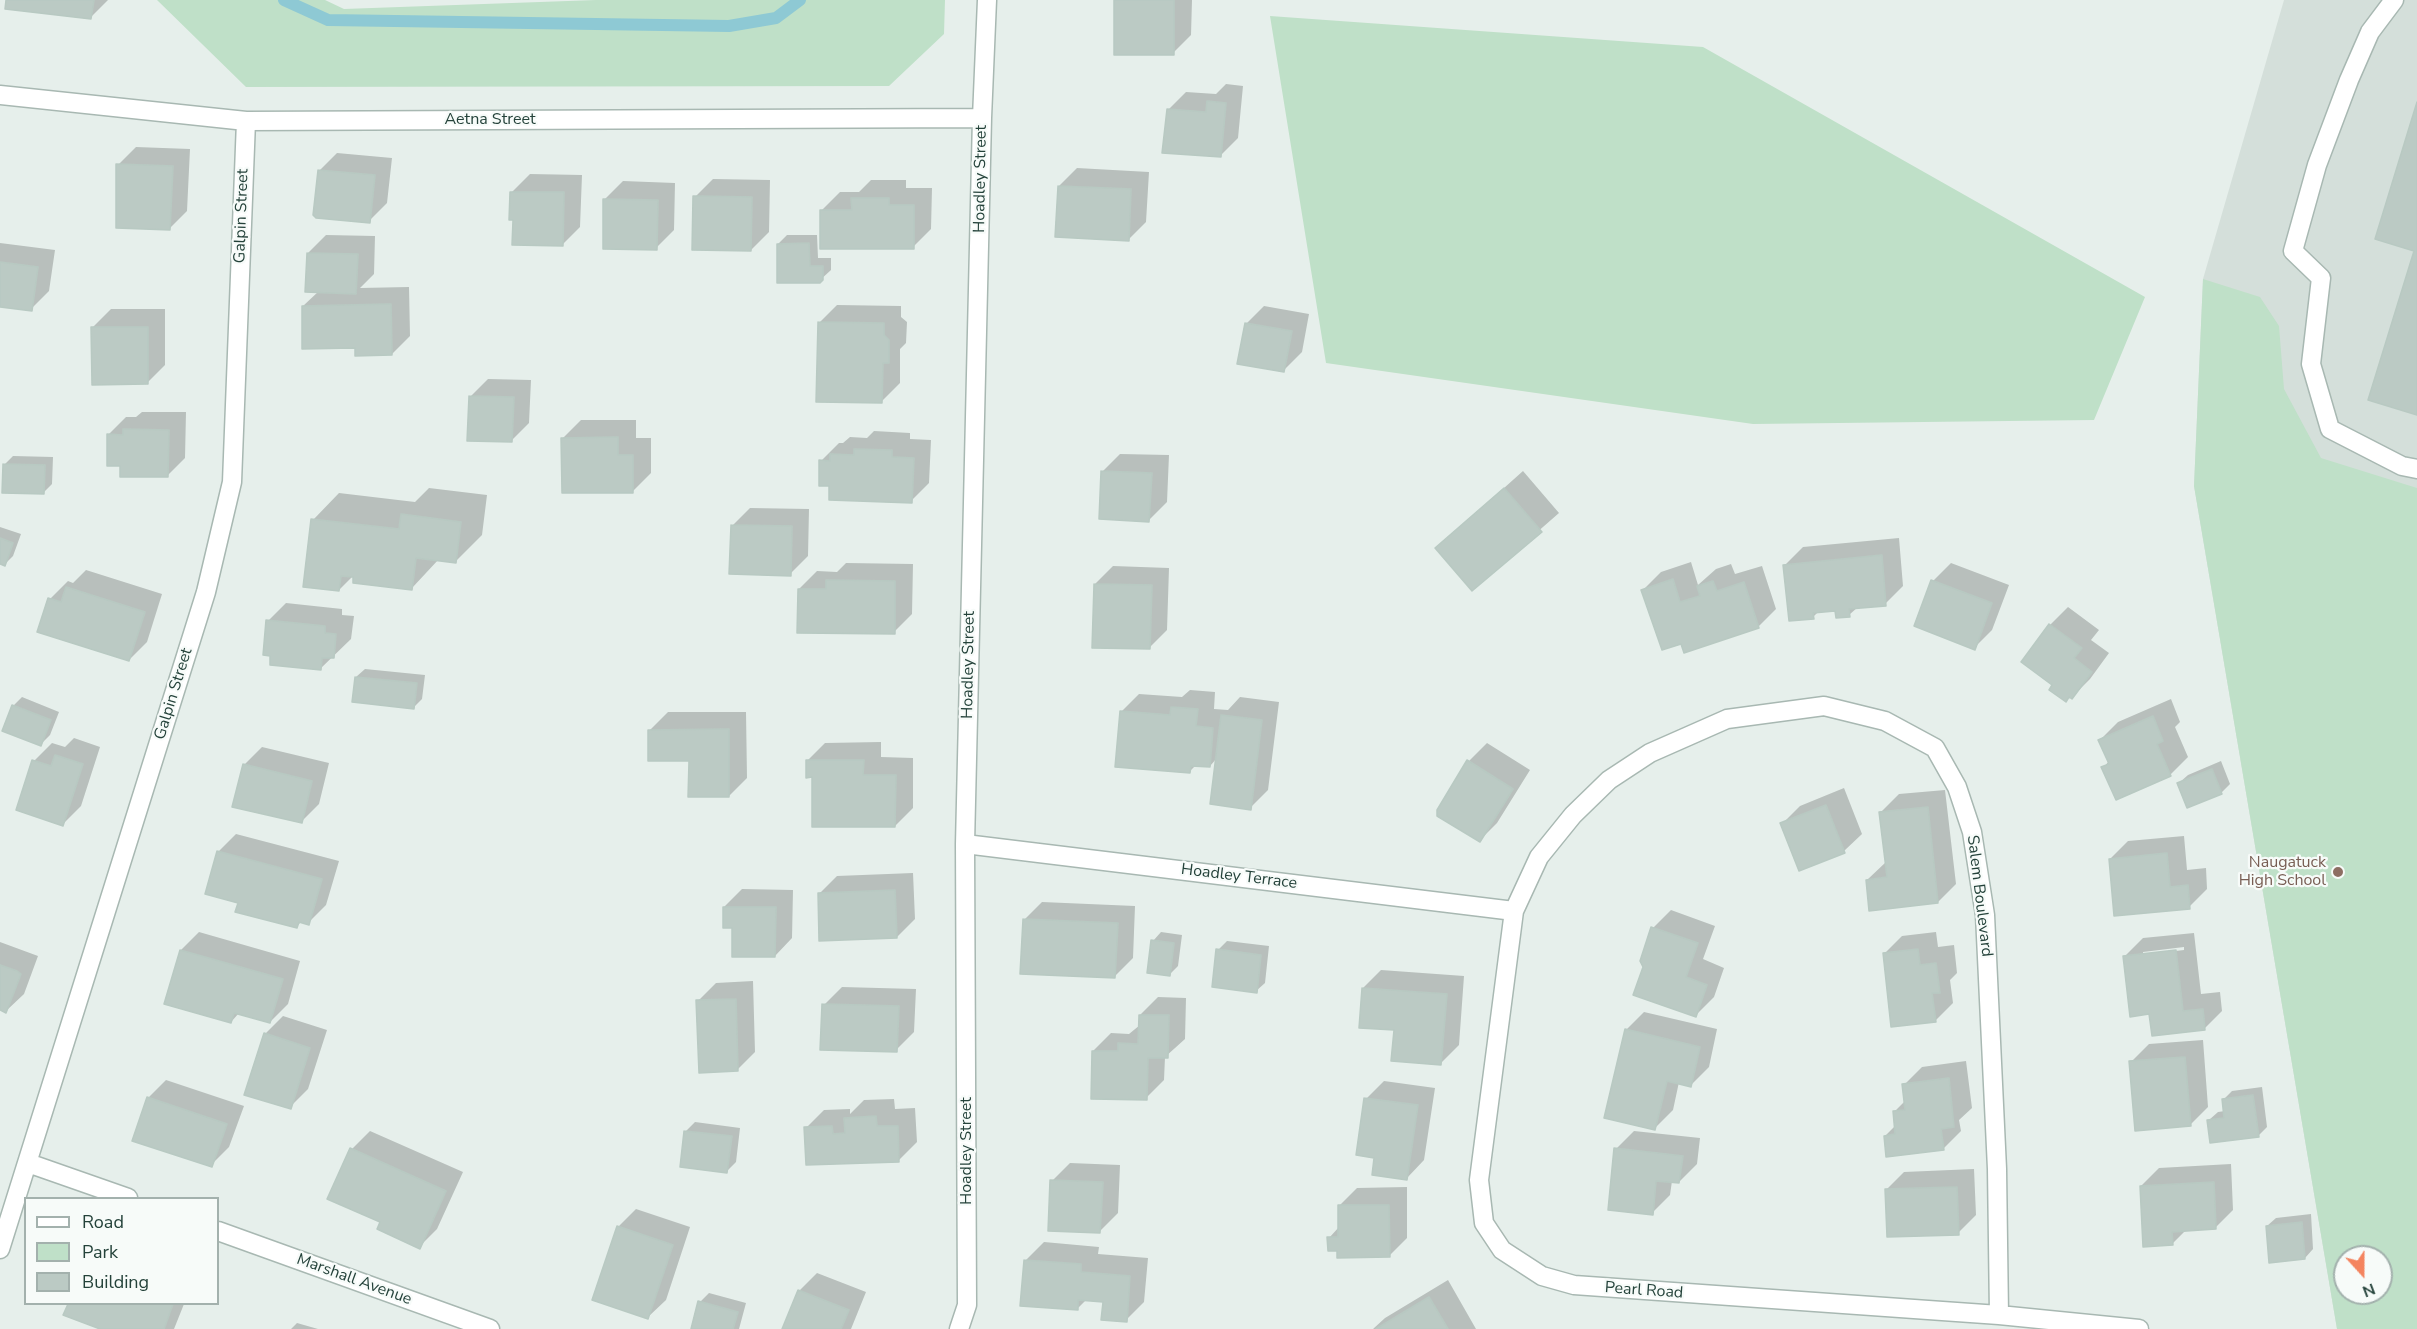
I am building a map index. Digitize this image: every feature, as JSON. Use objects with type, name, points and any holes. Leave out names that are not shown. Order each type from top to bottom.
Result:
[{"type":"street","name":"Hoadley Street","points":[[958,1329],[967,1305],[965,844],[982,118],[987,0]]},
{"type":"street","points":[[2394,0],[2370,32],[2349,80],[2317,165],[2293,251],[2320,278],[2311,364],[2330,429],[2402,466],[2417,469]]},
{"type":"street","name":"Aetna Street","points":[[0,95],[246,121],[982,118]]},
{"type":"street","name":"Galpin Street","points":[[0,1249],[207,592],[232,482],[246,121]]},
{"type":"street","name":"Salem Boulevard","points":[[1514,911],[1539,857],[1573,814],[1610,780],[1650,753],[1726,719],[1824,706],[1885,721],[1935,748],[1957,787],[1972,832],[1985,915],[1997,1169],[1999,1315]]},
{"type":"street","name":"Hoadley Terrace","points":[[965,844],[1514,911]]},
{"type":"street","name":"Pearl Road","points":[[1514,911],[1479,1180],[1484,1223],[1503,1250],[1542,1276],[1574,1285],[1999,1315],[2139,1329]]},
{"type":"street","points":[[28,1163],[125,1197]]},
{"type":"street","name":"Marshall Avenue","points":[[219,1231],[490,1329]]},
{"type":"shaded area","name":"Naugatuck High School","points":[[2284,0],[2417,0],[2417,1329],[2337,1329],[2194,486],[2203,279]]},
{"type":"green space","points":[[157,0],[325,0],[344,9],[596,0],[945,0],[944,34],[889,86],[246,87]]},
{"type":"green space","points":[[1270,16],[1703,47],[2145,297],[2094,420],[1753,424],[1326,363]]},
{"type":"green space","name":"Naugatuck High School","points":[[2203,279],[2260,297],[2279,326],[2284,389],[2321,458],[2417,488],[2417,1329],[2337,1329],[2194,486]]},
{"type":"building","points":[[6,0],[94,0],[91,19],[5,9]]},
{"type":"building","points":[[1114,0],[1174,0],[1174,55],[1114,55]]},
{"type":"building","points":[[1207,101],[1226,103],[1221,157],[1162,153],[1167,109],[1206,112]]},
{"type":"building","points":[[2417,102],[2417,415],[2368,400],[2414,251],[2375,239]]},
{"type":"building","points":[[116,164],[173,166],[170,230],[116,228]]},
{"type":"building","points":[[318,170],[375,175],[370,223],[316,218],[313,215]]},
{"type":"building","points":[[1058,186],[1131,189],[1129,241],[1055,237]]},
{"type":"building","points":[[510,192],[564,192],[563,246],[512,245],[513,220],[509,220]]},
{"type":"building","points":[[693,196],[752,197],[751,251],[692,250]]},
{"type":"building","points":[[851,198],[889,198],[889,205],[914,205],[914,249],[820,249],[820,210],[852,210]]},
{"type":"building","points":[[603,199],[658,200],[657,250],[603,249]]},
{"type":"building","points":[[809,243],[810,266],[823,266],[823,280],[820,283],[777,283],[777,244]]},
{"type":"building","points":[[307,253],[358,254],[356,294],[305,292]]},
{"type":"building","points":[[0,262],[38,267],[32,311],[0,307]]},
{"type":"building","points":[[391,304],[392,355],[355,356],[355,348],[302,349],[302,306]]},
{"type":"building","points":[[818,322],[884,323],[884,335],[889,340],[889,363],[883,363],[882,403],[816,402]]},
{"type":"building","points":[[1245,323],[1292,331],[1284,372],[1237,364]]},
{"type":"building","points":[[91,327],[148,327],[148,384],[92,385]]},
{"type":"building","points":[[469,396],[514,397],[512,442],[467,441]]},
{"type":"building","points":[[123,429],[169,430],[168,477],[120,477],[120,466],[107,466],[107,434],[123,435]]},
{"type":"building","points":[[618,437],[618,455],[633,455],[633,493],[562,493],[561,438]]},
{"type":"building","points":[[854,449],[892,450],[892,457],[914,458],[912,503],[829,500],[829,486],[819,486],[819,460],[830,461],[830,454],[854,455]]},
{"type":"building","points":[[3,464],[45,465],[44,494],[2,493]]},
{"type":"building","points":[[1101,471],[1152,473],[1149,522],[1099,519]]},
{"type":"building","points":[[1504,488],[1542,532],[1472,591],[1435,548]]},
{"type":"building","points":[[401,514],[461,522],[456,563],[416,558],[412,590],[353,583],[353,577],[341,576],[339,591],[303,587],[311,519],[399,529]]},
{"type":"building","points":[[731,525],[792,526],[791,576],[729,574]]},
{"type":"building","points":[[0,538],[13,543],[5,566],[0,564]]},
{"type":"building","points":[[1882,555],[1886,606],[1849,609],[1850,617],[1836,618],[1835,611],[1813,613],[1814,619],[1789,621],[1783,565]]},
{"type":"building","points":[[1673,579],[1680,602],[1700,596],[1697,586],[1713,581],[1717,591],[1744,582],[1759,628],[1684,653],[1681,644],[1662,650],[1641,590]]},
{"type":"building","points":[[826,580],[895,581],[895,634],[797,633],[798,589],[826,589]]},
{"type":"building","points":[[1931,580],[1992,603],[1975,650],[1914,626]]},
{"type":"building","points":[[1094,584],[1152,585],[1150,649],[1092,648]]},
{"type":"building","points":[[66,587],[145,612],[129,661],[37,632],[48,598],[61,602]]},
{"type":"building","points":[[266,620],[325,626],[325,633],[336,634],[334,658],[322,658],[321,670],[270,665],[270,656],[263,655]]},
{"type":"building","points":[[2049,624],[2082,648],[2074,658],[2092,672],[2072,699],[2069,697],[2066,702],[2049,690],[2052,685],[2021,662]]},
{"type":"building","points":[[355,677],[417,683],[414,709],[352,702]]},
{"type":"building","points":[[12,705],[51,720],[41,746],[2,731]]},
{"type":"building","points":[[1171,707],[1198,709],[1196,726],[1213,728],[1210,767],[1191,766],[1190,773],[1115,767],[1120,711],[1170,715]]},
{"type":"building","points":[[1221,715],[1262,720],[1251,810],[1210,804]]},
{"type":"building","points":[[2153,716],[2163,741],[2157,744],[2171,776],[2116,800],[2101,767],[2109,764],[2098,740]]},
{"type":"building","points":[[729,729],[729,797],[688,797],[689,761],[648,761],[648,730]]},
{"type":"building","points":[[55,755],[83,764],[63,826],[16,810],[32,760],[51,766]]},
{"type":"building","points":[[806,760],[864,760],[863,775],[896,775],[895,827],[812,827],[812,777],[806,778]]},
{"type":"building","points":[[1467,760],[1513,789],[1480,842],[1437,816],[1437,810]]},
{"type":"building","points":[[243,764],[312,781],[302,823],[232,807]]},
{"type":"building","points":[[2212,769],[2222,794],[2187,808],[2177,783]]},
{"type":"building","points":[[1826,805],[1845,853],[1799,871],[1780,823]]},
{"type":"building","points":[[1928,807],[1938,903],[1869,911],[1866,880],[1887,877],[1879,812]]},
{"type":"building","points":[[217,851],[322,879],[309,925],[299,922],[297,928],[235,912],[238,903],[205,894]]},
{"type":"building","points":[[2167,853],[2170,887],[2188,885],[2190,909],[2114,916],[2109,859]]},
{"type":"building","points":[[895,890],[897,938],[819,941],[818,893]]},
{"type":"building","points":[[723,907],[776,907],[775,957],[732,957],[732,928],[723,928]]},
{"type":"building","points":[[1023,919],[1118,923],[1115,978],[1020,974]]},
{"type":"building","points":[[1651,927],[1698,943],[1686,977],[1707,985],[1696,1017],[1633,995],[1643,967],[1640,961]]},
{"type":"building","points":[[1151,940],[1174,943],[1170,976],[1147,973]]},
{"type":"building","points":[[1216,949],[1261,955],[1257,993],[1212,987]]},
{"type":"building","points":[[1918,949],[1920,965],[1936,963],[1940,993],[1932,993],[1936,1022],[1891,1027],[1883,953]]},
{"type":"building","points":[[180,950],[283,979],[270,1023],[234,1013],[231,1023],[164,1004]]},
{"type":"building","points":[[2176,950],[2183,1011],[2203,1009],[2205,1030],[2152,1036],[2149,1014],[2130,1017],[2123,956]]},
{"type":"building","points":[[0,965],[21,974],[6,1013],[0,1010]]},
{"type":"building","points":[[1362,988],[1447,994],[1441,1065],[1391,1061],[1394,1030],[1359,1028]]},
{"type":"building","points":[[736,999],[738,1071],[699,1073],[696,1000]]},
{"type":"building","points":[[822,1004],[899,1006],[897,1052],[820,1050]]},
{"type":"building","points":[[1139,1015],[1169,1015],[1168,1058],[1148,1058],[1147,1100],[1091,1099],[1092,1051],[1118,1051],[1118,1043],[1138,1044]]},
{"type":"building","points":[[1625,1029],[1700,1047],[1691,1087],[1667,1081],[1655,1130],[1604,1118]]},
{"type":"building","points":[[264,1033],[310,1048],[291,1109],[244,1095]]},
{"type":"building","points":[[2185,1057],[2191,1126],[2135,1131],[2129,1061]]},
{"type":"building","points":[[1949,1078],[1954,1127],[1941,1129],[1944,1150],[1886,1157],[1884,1136],[1895,1134],[1893,1111],[1905,1110],[1902,1084]]},
{"type":"building","points":[[2253,1095],[2259,1137],[2210,1143],[2207,1120],[2224,1118],[2222,1099]]},
{"type":"building","points":[[147,1097],[227,1124],[212,1167],[132,1141]]},
{"type":"building","points":[[1364,1098],[1418,1105],[1407,1180],[1372,1175],[1374,1158],[1356,1155]]},
{"type":"building","points":[[876,1116],[877,1126],[898,1126],[899,1162],[806,1165],[804,1127],[832,1126],[833,1134],[845,1133],[844,1118]]},
{"type":"building","points":[[684,1131],[732,1136],[727,1173],[680,1167]]},
{"type":"building","points":[[350,1148],[446,1191],[420,1249],[377,1229],[380,1222],[327,1199]]},
{"type":"building","points":[[1614,1148],[1683,1156],[1679,1183],[1656,1181],[1653,1215],[1608,1210]]},
{"type":"building","points":[[1050,1180],[1103,1182],[1100,1233],[1048,1231]]},
{"type":"building","points":[[2214,1182],[2216,1229],[2172,1232],[2173,1245],[2143,1247],[2140,1186]]},
{"type":"building","points":[[1957,1187],[1959,1235],[1887,1237],[1885,1189]]},
{"type":"building","points":[[1338,1205],[1389,1205],[1390,1257],[1337,1258],[1337,1251],[1328,1251],[1327,1237],[1338,1237]]},
{"type":"building","points":[[2302,1222],[2305,1259],[2269,1263],[2266,1226]]},
{"type":"building","points":[[617,1226],[673,1245],[648,1319],[592,1300]]},
{"type":"building","points":[[1024,1260],[1081,1264],[1081,1272],[1130,1276],[1127,1322],[1101,1320],[1103,1302],[1078,1300],[1078,1310],[1020,1306]]},
{"type":"building","points":[[798,1290],[849,1310],[841,1329],[782,1329]]},
{"type":"building","points":[[1429,1297],[1448,1329],[1376,1329]]},
{"type":"building","points":[[698,1301],[738,1312],[733,1329],[691,1329]]},
{"type":"building","points":[[68,1305],[173,1305],[164,1329],[100,1329],[63,1315]]},
{"type":"waterway","points":[[284,0],[328,20],[729,26],[776,18],[800,0]]},
{"type":"place","name":"Naugatuck High School","points":[[2338,872]]}]
